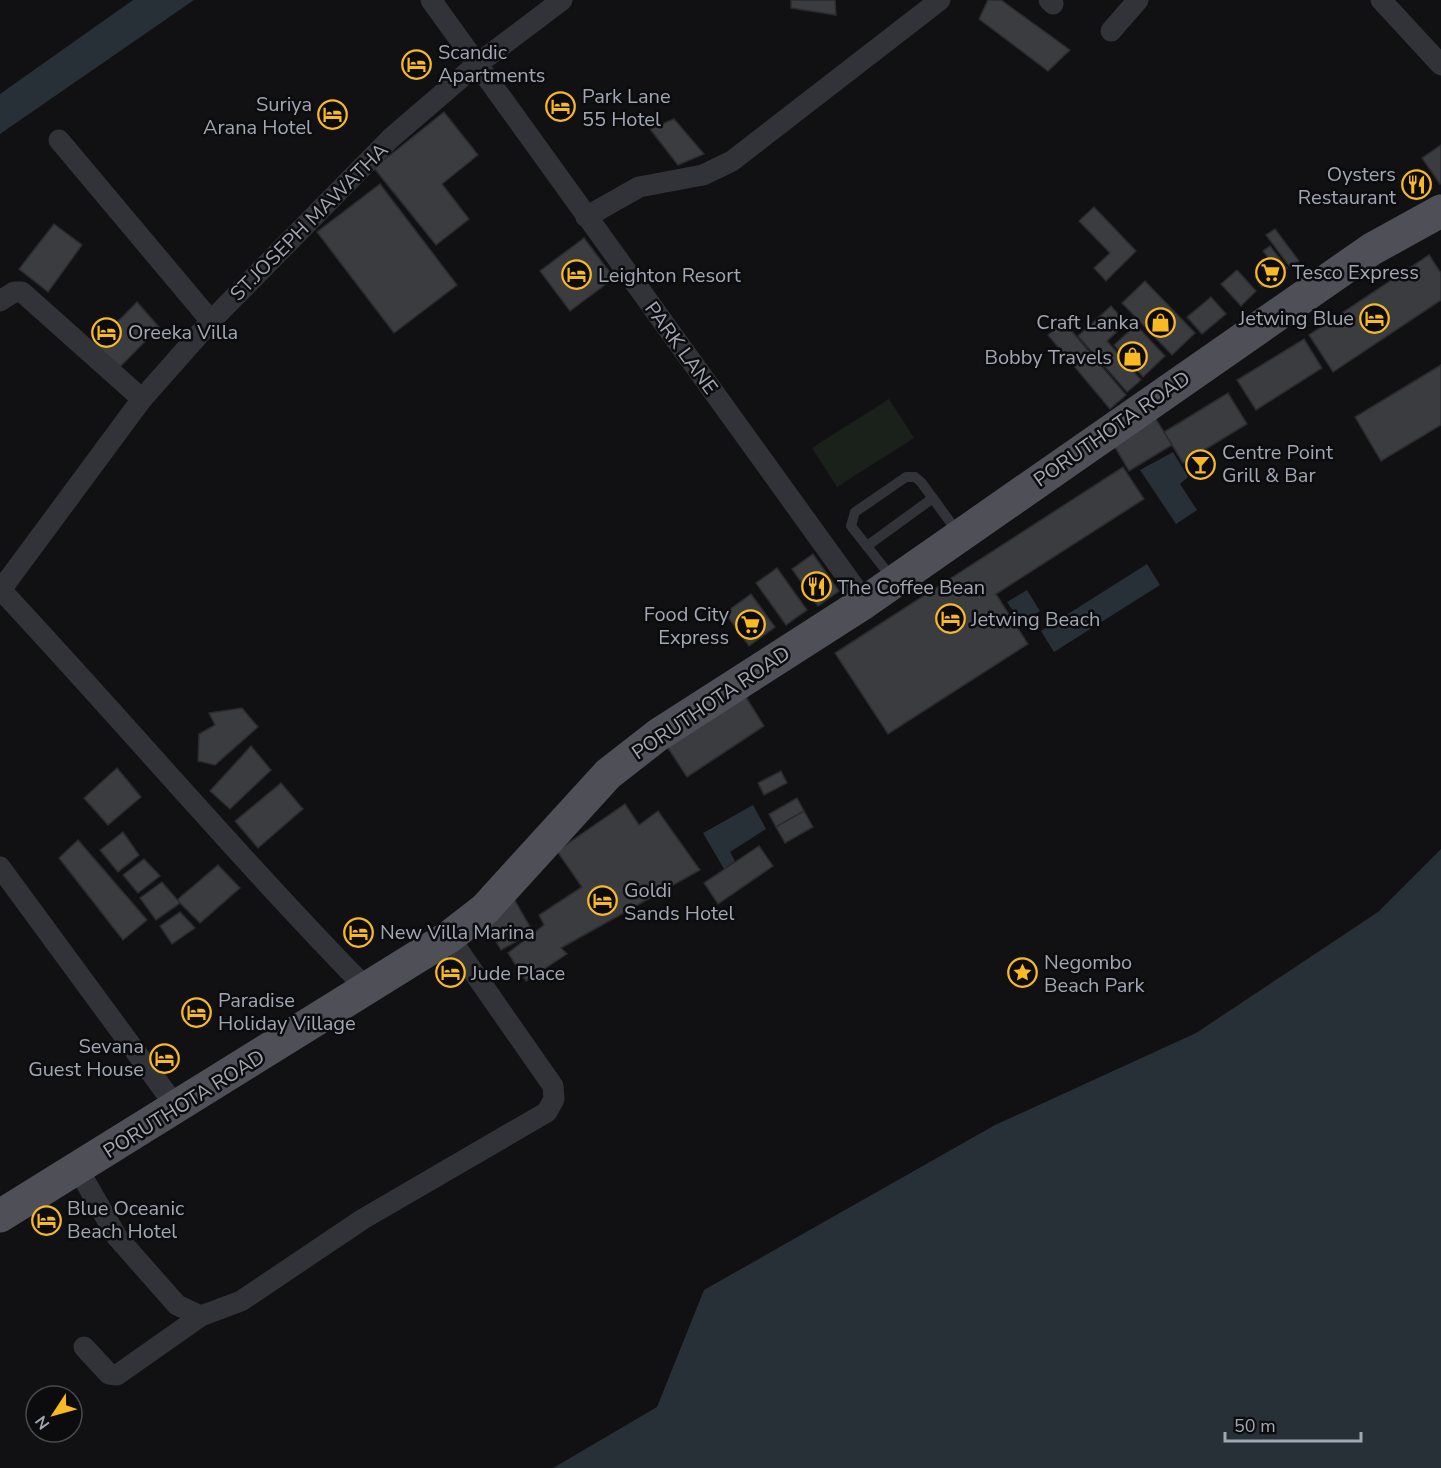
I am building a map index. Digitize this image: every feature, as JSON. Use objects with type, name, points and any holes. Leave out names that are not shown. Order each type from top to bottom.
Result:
[{"type":"main road","name":"PORUTHOTA ROAD","points":[[0,1216],[449,937],[485,909],[609,774],[658,735],[865,602],[1371,249],[1441,211]]},
{"type":"street","name":"PARK LANE","points":[[431,0],[865,602]]},
{"type":"street","name":"ST.JOSEPH MAWATHA","points":[[0,590],[142,399],[211,321],[392,138],[476,65],[562,0]]},
{"type":"street","points":[[586,217],[639,187],[703,175],[732,161],[940,0]]},
{"type":"street","points":[[1111,31],[1138,0]]},
{"type":"street","points":[[1381,0],[1441,65]]},
{"type":"street","points":[[59,140],[211,321]]},
{"type":"street","points":[[0,301],[14,291],[22,292],[142,399]]},
{"type":"street","points":[[0,590],[110,707],[301,922],[367,989]]},
{"type":"street","points":[[0,867],[177,1108]]},
{"type":"street","points":[[84,1347],[110,1374],[117,1375],[201,1316],[241,1300],[363,1219],[547,1112],[554,1099],[554,1086],[449,937]]},
{"type":"street","points":[[78,1169],[117,1237],[177,1305],[201,1316]]},
{"type":"lane","points":[[895,581],[851,526],[855,512],[906,477],[915,477],[960,535]]},
{"type":"lane","points":[[867,546],[933,498]]},
{"type":"shaded area","points":[[133,0],[194,0],[0,134],[0,94]]},
{"type":"shaded area","points":[[889,399],[914,438],[837,487],[812,448]]},
{"type":"shaded area","points":[[1173,452],[1188,477],[1180,484],[1197,510],[1176,524],[1140,470]]},
{"type":"shaded area","points":[[1147,564],[1160,585],[1054,652],[1041,631]]},
{"type":"shaded area","points":[[1027,590],[1040,611],[1021,623],[1007,602]]},
{"type":"shaded area","points":[[753,805],[766,829],[730,852],[735,861],[724,869],[703,833]]},
{"type":"shaded area","points":[[1441,849],[1441,1468],[553,1468],[657,1407],[704,1290],[995,1125],[1196,1033],[1378,912]]},
{"type":"building","points":[[791,0],[835,0],[836,15],[791,8]]},
{"type":"building","points":[[988,0],[1001,0],[1070,50],[1048,71],[979,19]]},
{"type":"building","points":[[444,112],[478,155],[442,184],[469,219],[436,245],[374,168]]},
{"type":"building","points":[[674,119],[704,154],[678,165],[650,129]]},
{"type":"building","points":[[1441,145],[1441,183],[1440,184],[1422,158]]},
{"type":"building","name":"Oysters Restaurant","points":[[1418,169],[1432,188],[1416,200],[1401,181]]},
{"type":"building","points":[[380,184],[457,285],[394,333],[317,232]]},
{"type":"building","points":[[1094,207],[1136,251],[1106,281],[1094,268],[1110,253],[1079,221]]},
{"type":"building","points":[[54,224],[82,245],[48,292],[19,269]]},
{"type":"building","points":[[1275,229],[1299,261],[1290,267],[1266,235]]},
{"type":"building","name":"Leighton Resort","points":[[584,238],[614,278],[570,311],[540,271]]},
{"type":"building","points":[[1270,246],[1287,268],[1262,287],[1255,277],[1273,264],[1263,251]]},
{"type":"building","name":"Jetwing Blue","points":[[1429,255],[1441,273],[1441,300],[1333,372],[1309,335]]},
{"type":"building","points":[[1237,270],[1256,291],[1241,306],[1221,284]]},
{"type":"building","points":[[1145,281],[1195,333],[1172,355],[1122,303]]},
{"type":"building","points":[[1211,297],[1226,314],[1202,334],[1187,317]]},
{"type":"building","points":[[137,302],[159,327],[115,372],[91,348]]},
{"type":"building","points":[[1111,306],[1126,323],[1107,341],[1141,380],[1127,392],[1078,336]]},
{"type":"building","points":[[1064,322],[1126,395],[1110,409],[1048,335]]},
{"type":"building","points":[[1136,325],[1165,356],[1143,377],[1114,345]]},
{"type":"building","points":[[1304,339],[1322,368],[1256,410],[1237,380]]},
{"type":"building","points":[[1441,365],[1441,425],[1381,461],[1355,417]]},
{"type":"building","points":[[1228,393],[1247,424],[1183,463],[1164,432]]},
{"type":"building","points":[[1154,416],[1172,445],[1129,471],[1112,442]]},
{"type":"building","name":"Jetwing Beach","points":[[1123,467],[1144,499],[996,594],[1028,644],[888,734],[835,653]]},
{"type":"building","points":[[813,554],[839,591],[818,606],[792,569]]},
{"type":"building","points":[[777,568],[807,610],[786,625],[756,583]]},
{"type":"building","points":[[751,594],[775,627],[749,646],[725,613]]},
{"type":"building","points":[[744,694],[764,726],[687,777],[666,745]]},
{"type":"building","points":[[242,708],[258,727],[215,765],[198,761],[199,734],[215,725],[209,713]]},
{"type":"building","points":[[251,746],[271,770],[230,809],[210,791]]},
{"type":"building","points":[[117,768],[141,797],[108,825],[84,798]]},
{"type":"building","points":[[781,771],[787,783],[764,795],[758,783]]},
{"type":"building","points":[[281,783],[303,809],[258,848],[235,821]]},
{"type":"building","points":[[797,798],[804,811],[776,827],[769,814]]},
{"type":"building","name":"Goldi Sands Hotel","points":[[625,804],[639,825],[658,811],[700,870],[561,948],[567,954],[526,981],[508,953],[544,925],[539,915],[582,887],[557,851]]},
{"type":"building","points":[[804,811],[813,827],[785,843],[776,827]]},
{"type":"building","points":[[123,832],[139,855],[118,872],[100,850]]},
{"type":"building","points":[[78,840],[147,920],[123,940],[59,858]]},
{"type":"building","points":[[759,846],[773,866],[718,904],[704,883]]},
{"type":"building","points":[[144,859],[160,876],[138,893],[123,875]]},
{"type":"building","points":[[218,865],[240,888],[200,923],[177,900]]},
{"type":"building","points":[[162,882],[180,903],[156,920],[140,898]]},
{"type":"building","points":[[514,899],[533,932],[501,950],[482,917]]},
{"type":"building","points":[[180,912],[195,928],[172,944],[160,926]]},
{"type":"place","name":"Scandic Apartments","points":[[417,64]]},
{"type":"place","name":"Park Lane 55 Hotel","points":[[561,107]]},
{"type":"place","name":"Suriya Arana Hotel","points":[[333,115]]},
{"type":"place","name":"Oysters Restaurant","points":[[1417,185]]},
{"type":"place","name":"Tesco Express","points":[[1271,272]]},
{"type":"place","name":"Leighton Resort","points":[[577,275]]},
{"type":"place","name":"Jetwing Blue","points":[[1375,318]]},
{"type":"place","name":"Craft Lanka","points":[[1160,322]]},
{"type":"place","name":"Oreeka Villa","points":[[107,332]]},
{"type":"place","name":"Bobby Travels","points":[[1133,357]]},
{"type":"place","name":"Centre Point Grill & Bar","points":[[1201,464]]},
{"type":"place","name":"The Coffee Bean","points":[[816,587]]},
{"type":"place","name":"Jetwing Beach","points":[[950,619]]},
{"type":"place","name":"Food City Express","points":[[750,625]]},
{"type":"place","name":"Goldi Sands Hotel","points":[[603,901]]},
{"type":"place","name":"New Villa Marina","points":[[359,932]]},
{"type":"place","name":"Jude Place","points":[[450,973]]},
{"type":"place","name":"Negombo Beach Park","points":[[1023,973]]},
{"type":"place","name":"Paradise Holiday Village","points":[[197,1012]]},
{"type":"place","name":"Sevana Guest House","points":[[165,1058]]},
{"type":"place","name":"Blue Oceanic Beach Hotel","points":[[46,1220]]}]
